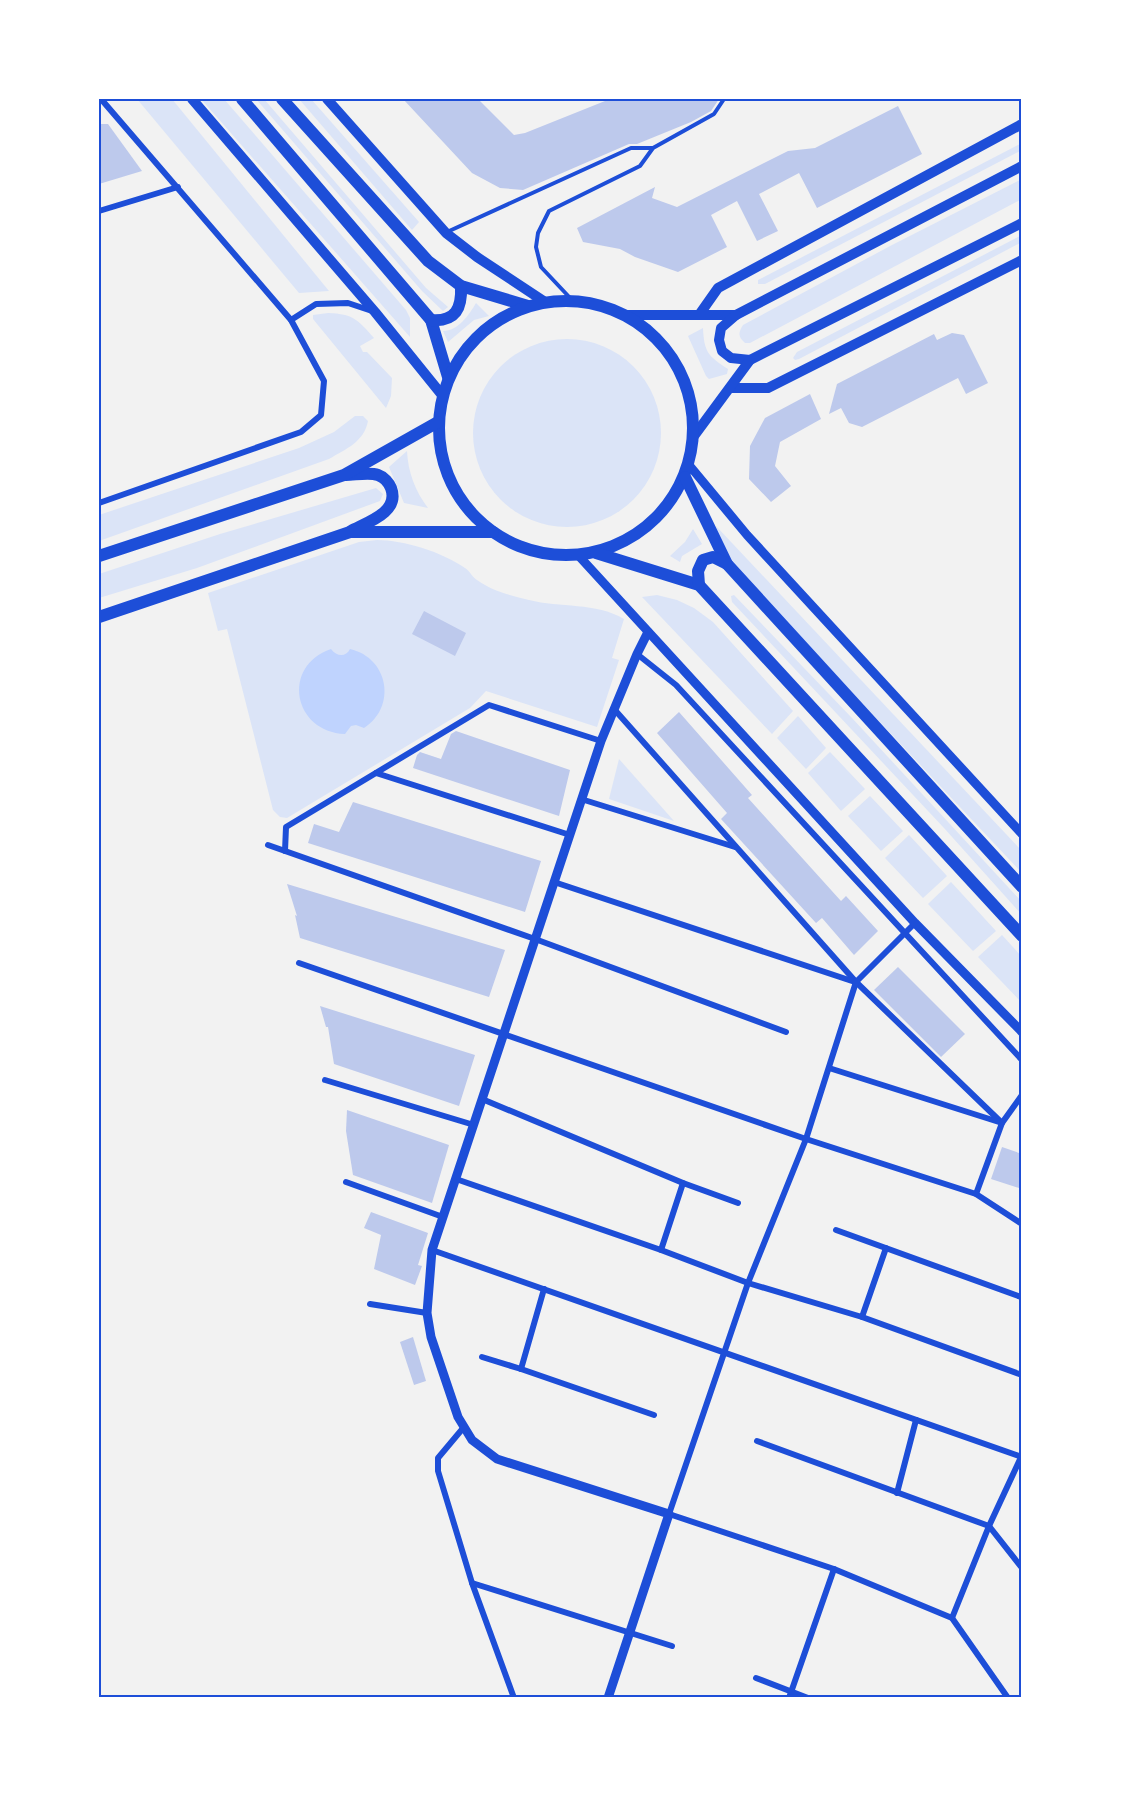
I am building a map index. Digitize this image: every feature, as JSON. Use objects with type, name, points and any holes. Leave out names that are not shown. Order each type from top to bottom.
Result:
[{"type":"highway","points":[[242,99],[431,320],[448,377]]},
{"type":"highway","points":[[282,99],[428,261],[461,286],[528,306]]},
{"type":"highway","points":[[431,320],[442,321],[452,316],[462,303],[461,286]]},
{"type":"highway","points":[[573,300],[600,304],[626,315],[655,336],[678,365],[691,399],[694,436],[687,471],[670,504],[649,526],[624,542],[596,553],[548,555],[519,547],[493,532],[469,511],[451,484],[441,454],[438,422],[442,395],[448,377],[462,353],[480,333],[503,316],[528,306],[573,300]]},
{"type":"highway","points":[[99,556],[344,474],[438,422]]},
{"type":"highway","points":[[687,471],[728,564],[1022,887]]},
{"type":"highway","points":[[99,617],[350,532],[382,514],[390,506],[393,495],[389,483],[379,475],[344,474]]},
{"type":"highway","points":[[350,532],[493,532]]},
{"type":"highway","points":[[596,553],[699,585],[1022,936]]},
{"type":"highway","points":[[699,585],[698,571],[703,560],[713,557],[728,564]]},
{"type":"main road","points":[[192,99],[375,312],[442,395]]},
{"type":"main road","points":[[327,99],[446,232],[477,258],[545,302]]},
{"type":"main road","points":[[699,315],[718,288],[1022,124]]},
{"type":"main road","points":[[750,360],[731,357],[722,351],[719,340],[721,328],[736,315],[1022,166]]},
{"type":"main road","points":[[694,436],[750,360],[1022,223]]},
{"type":"main road","points":[[730,388],[768,388],[1022,260]]},
{"type":"main road","points":[[626,315],[736,315]]},
{"type":"street","points":[[99,503],[301,432],[321,415],[324,381],[291,320],[101,99]]},
{"type":"street","points":[[99,211],[178,187]]},
{"type":"street","points":[[291,320],[316,304],[348,303],[375,312]]},
{"type":"street","points":[[687,471],[1022,834]]},
{"type":"street","points":[[578,555],[915,923],[1022,1032]]},
{"type":"street","points":[[648,632],[601,741],[432,1250],[427,1313],[431,1337],[458,1417],[472,1440],[497,1459],[834,1569],[952,1617],[1008,1698]]},
{"type":"street","points":[[637,654],[676,685],[1022,1060]]},
{"type":"street","points":[[285,851],[286,827],[489,705],[601,741]]},
{"type":"street","points":[[614,710],[856,982],[1002,1123]]},
{"type":"street","points":[[375,773],[570,835]]},
{"type":"street","points":[[581,800],[735,847]]},
{"type":"street","points":[[268,845],[535,939],[786,1032]]},
{"type":"street","points":[[554,882],[856,982]]},
{"type":"street","points":[[608,1698],[748,1283],[806,1139],[856,982],[915,923]]},
{"type":"street","points":[[299,963],[806,1139],[976,1194],[1022,1224]]},
{"type":"street","points":[[829,1068],[1002,1123]]},
{"type":"street","points":[[324,1080],[474,1125]]},
{"type":"street","points":[[976,1194],[1002,1123],[1022,1096]]},
{"type":"street","points":[[482,1099],[683,1183],[738,1203]]},
{"type":"street","points":[[456,1179],[661,1250],[748,1283],[861,1317],[1022,1375]]},
{"type":"street","points":[[346,1182],[443,1217]]},
{"type":"street","points":[[661,1250],[683,1183]]},
{"type":"street","points":[[836,1230],[1021,1297]]},
{"type":"street","points":[[861,1317],[886,1248]]},
{"type":"street","points":[[432,1250],[1022,1456],[989,1526],[952,1617]]},
{"type":"street","points":[[521,1369],[544,1289]]},
{"type":"street","points":[[370,1304],[427,1313]]},
{"type":"street","points":[[482,1357],[654,1415]]},
{"type":"street","points":[[897,1493],[916,1420]]},
{"type":"street","points":[[464,1427],[438,1458],[438,1471],[472,1583],[514,1698]]},
{"type":"street","points":[[757,1441],[989,1526],[1022,1568]]},
{"type":"street","points":[[790,1695],[834,1569]]},
{"type":"street","points":[[472,1583],[672,1646]]},
{"type":"street","points":[[756,1678],[790,1695],[808,1698]]},
{"type":"lane","points":[[573,300],[541,267],[536,247],[538,233],[549,211],[640,166],[653,148],[714,114],[724,99]]},
{"type":"lane","points":[[446,232],[630,148],[653,148]]},
{"type":"shaded area","points":[[137,99],[172,99],[329,291],[299,293]]},
{"type":"shaded area","points":[[201,99],[224,99],[406,310],[410,318],[410,337]]},
{"type":"shaded area","points":[[256,99],[264,99],[426,288],[448,307],[443,311],[422,291]]},
{"type":"shaded area","points":[[299,99],[311,99],[419,222],[412,230]]},
{"type":"shaded area","points":[[1022,143],[1022,150],[765,284],[758,284],[758,280]]},
{"type":"shaded area","points":[[1022,179],[1022,199],[750,343],[745,343],[741,339],[740,333],[743,325]]},
{"type":"shaded area","points":[[1022,235],[1022,242],[799,359],[793,358],[797,352]]},
{"type":"shaded area","points":[[476,303],[489,316],[474,320],[448,342],[443,331],[458,325]]},
{"type":"shaded area","points":[[328,313],[355,319],[374,338],[360,346],[363,352],[367,352],[392,378],[391,396],[386,408],[313,319],[313,315]]},
{"type":"shaded area","points":[[703,328],[708,353],[728,369],[727,374],[709,379],[706,376],[688,336]]},
{"type":"shaded area","points":[[567,339],[603,346],[627,360],[640,373],[654,397],[661,433],[654,469],[640,493],[627,506],[603,520],[567,527],[531,520],[507,506],[494,493],[480,469],[473,433],[480,397],[494,373],[507,360],[531,346]]},
{"type":"shaded area","points":[[355,416],[363,416],[368,421],[363,434],[348,448],[329,459],[99,541],[99,515],[299,448],[334,432]]},
{"type":"shaded area","points":[[407,451],[413,481],[428,508],[404,503],[389,467]]},
{"type":"shaded area","points":[[376,488],[383,494],[380,501],[197,568],[99,598],[99,574],[220,534]]},
{"type":"shaded area","points":[[716,526],[1022,851],[1022,873],[732,565],[721,544]]},
{"type":"shaded area","points":[[693,529],[702,544],[682,556],[680,562],[670,556],[685,542]]},
{"type":"shaded area","points":[[377,540],[399,542],[434,552],[456,562],[483,584],[509,595],[541,602],[602,610],[624,619],[612,658],[619,660],[597,727],[486,691],[470,708],[287,818],[280,817],[273,810],[227,629],[218,631],[208,593],[359,542]]},
{"type":"shaded area","points":[[657,595],[677,600],[694,608],[713,622],[793,711],[772,734],[642,597]]},
{"type":"shaded area","points":[[734,595],[852,718],[1022,902],[1022,915],[944,828],[732,602],[731,596]]},
{"type":"shaded area","points":[[798,716],[826,748],[806,769],[777,738]]},
{"type":"shaded area","points":[[830,752],[865,789],[841,811],[808,773]]},
{"type":"shaded area","points":[[619,759],[674,821],[609,799]]},
{"type":"shaded area","points":[[870,796],[903,831],[881,851],[848,816]]},
{"type":"shaded area","points":[[909,835],[947,876],[923,898],[885,858]]},
{"type":"shaded area","points":[[951,882],[996,931],[973,951],[928,904]]},
{"type":"shaded area","points":[[1002,935],[1022,957],[1022,1003],[978,957]]},
{"type":"water","points":[[331,649],[339,655],[346,654],[350,649],[363,654],[380,672],[384,684],[381,708],[374,719],[364,728],[351,726],[345,734],[327,730],[314,722],[305,711],[300,697],[300,683],[305,669],[315,657]]},
{"type":"building","points":[[403,99],[478,99],[514,135],[525,133],[610,99],[719,99],[711,111],[691,122],[637,144],[629,144],[523,190],[500,188],[472,173]]},
{"type":"building","points":[[898,106],[922,154],[817,208],[799,173],[759,194],[778,231],[757,241],[737,201],[711,215],[727,247],[678,272],[635,257],[620,249],[583,242],[577,228],[655,187],[652,198],[677,207],[788,151],[815,148]]},
{"type":"building","points":[[99,124],[108,124],[142,171],[99,184]]},
{"type":"building","points":[[952,333],[964,335],[988,383],[966,394],[958,378],[862,427],[849,423],[841,408],[829,414],[837,384],[934,334],[937,340]]},
{"type":"building","points":[[810,394],[821,419],[780,442],[775,466],[791,486],[771,502],[749,479],[750,446],[765,418]]},
{"type":"building","points":[[424,611],[466,633],[455,656],[412,634]]},
{"type":"building","points":[[679,712],[752,795],[748,798],[841,901],[846,896],[878,931],[854,955],[822,918],[816,923],[721,819],[727,813],[657,733]]},
{"type":"building","points":[[456,731],[570,770],[559,816],[413,768],[420,752],[441,759],[451,734]]},
{"type":"building","points":[[353,802],[541,861],[525,912],[308,843],[314,824],[339,832]]},
{"type":"building","points":[[287,884],[505,950],[489,997],[300,938],[295,915],[297,916]]},
{"type":"building","points":[[898,967],[965,1034],[941,1057],[874,990]]},
{"type":"building","points":[[320,1006],[475,1055],[459,1106],[334,1064],[328,1027],[326,1027]]},
{"type":"building","points":[[347,1110],[449,1145],[432,1203],[353,1175],[346,1131]]},
{"type":"building","points":[[1002,1147],[1022,1154],[1022,1189],[991,1179]]},
{"type":"building","points":[[371,1212],[428,1233],[418,1265],[422,1266],[415,1285],[374,1269],[381,1235],[364,1228]]},
{"type":"building","points":[[413,1337],[426,1381],[414,1385],[400,1342]]}]
